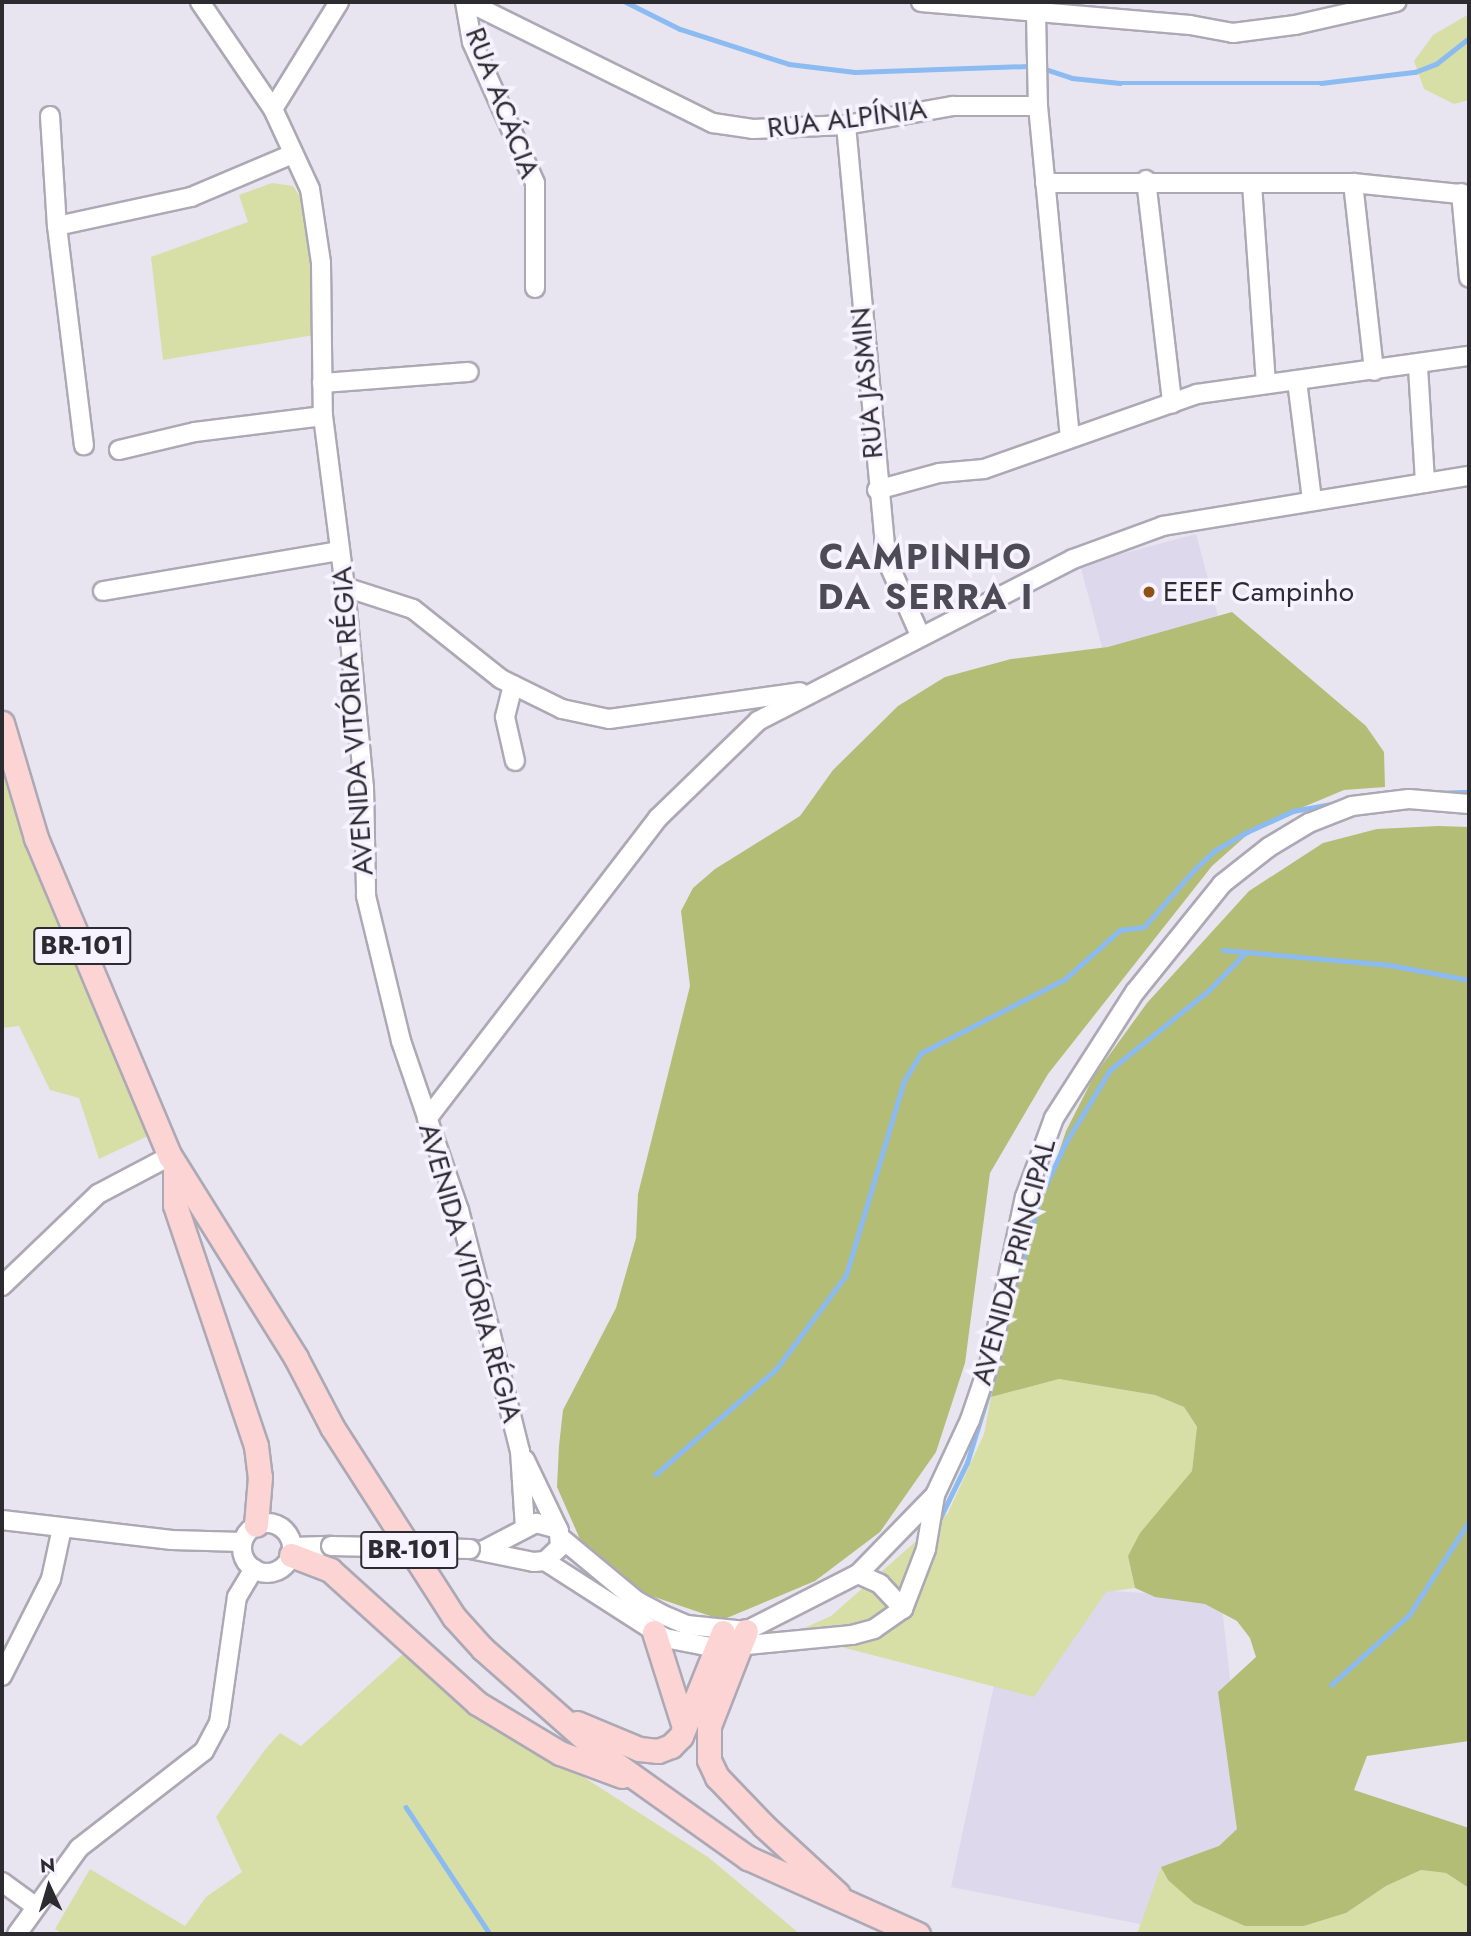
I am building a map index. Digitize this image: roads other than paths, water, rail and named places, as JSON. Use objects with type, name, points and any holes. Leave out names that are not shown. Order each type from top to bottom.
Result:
[{"type":"main road","name":"BR-101","points":[[2,723],[36,838],[172,1161],[432,1586],[483,1649],[558,1716],[636,1779],[748,1858],[853,1908],[918,1934]]},
{"type":"main road","points":[[172,1161],[175,1205],[256,1446],[260,1477],[249,1533]]},
{"type":"main road","points":[[292,1551],[330,1570],[446,1679],[488,1710],[560,1754],[636,1779]]},
{"type":"main road","points":[[654,1632],[684,1727]]},
{"type":"main road","points":[[558,1716],[639,1749],[658,1751],[671,1746],[684,1727],[720,1640]]},
{"type":"main road","points":[[744,1640],[709,1726],[709,1760],[717,1776],[764,1826],[853,1908]]},
{"type":"street","name":"AVENIDA VITÓRIA RÉGIA","points":[[200,2],[272,109],[310,189],[321,263],[323,416],[345,587],[364,787],[366,896],[401,1041],[459,1210],[520,1451],[559,1533]]},
{"type":"street","points":[[272,109],[339,2]]},
{"type":"street","name":"RUA ACÁCIA","points":[[465,2],[472,42],[535,183],[534,288]]},
{"type":"street","name":"RUA ALPÍNIA","points":[[476,2],[491,14],[712,123],[753,129],[846,125],[953,106],[1038,106]]},
{"type":"street","points":[[920,2],[1190,25],[1233,33],[1295,25],[1396,2]]},
{"type":"street","points":[[1036,13],[1038,106],[1070,438]]},
{"type":"street","points":[[50,116],[57,226],[84,445]]},
{"type":"street","name":"RUA JASMIN","points":[[846,125],[877,490],[886,558],[920,635]]},
{"type":"street","points":[[57,226],[191,197],[293,154]]},
{"type":"street","points":[[1045,183],[1146,180],[1252,184],[1353,183],[1465,194],[1469,278]]},
{"type":"street","points":[[1146,180],[1172,404]]},
{"type":"street","points":[[1353,183],[1374,371]]},
{"type":"street","points":[[1252,184],[1266,382]]},
{"type":"street","points":[[877,490],[939,474],[985,468],[1172,404],[1266,382],[1418,367],[1469,356]]},
{"type":"street","points":[[1418,367],[1425,483]]},
{"type":"street","points":[[322,383],[469,372]]},
{"type":"street","points":[[1297,381],[1312,499]]},
{"type":"street","points":[[119,450],[195,432],[323,416]]},
{"type":"street","points":[[428,1119],[658,818],[758,721],[814,689],[1073,559],[1163,526],[1312,499],[1469,476]]},
{"type":"street","points":[[103,591],[340,551]]},
{"type":"street","points":[[345,587],[412,609],[513,685],[562,709],[609,719],[742,702],[814,689]]},
{"type":"street","points":[[513,685],[505,717],[515,761]]},
{"type":"street","points":[[742,702],[758,721]]},
{"type":"street","name":"AVENIDA PRINCIPAL","points":[[903,1609],[926,1549],[935,1495],[981,1391],[1025,1197],[1054,1118],[1135,992],[1222,884],[1269,847],[1309,823],[1352,806],[1409,799],[1469,804]]},
{"type":"street","points":[[2,1286],[98,1194],[172,1161]]},
{"type":"street","name":"AVENIDA VITÓRIA RÉGIA","points":[[520,1451],[522,1531]]},
{"type":"street","name":"AVENIDA PRINCIPAL","points":[[744,1640],[858,1574],[935,1495]]},
{"type":"street","points":[[2,1520],[62,1528],[249,1533],[268,1523],[282,1528],[292,1551]]},
{"type":"street","points":[[477,1549],[541,1521],[559,1533],[638,1601],[720,1640]]},
{"type":"street","points":[[2,1676],[51,1579],[62,1528]]},
{"type":"street","points":[[522,1531],[520,1552],[540,1561],[654,1632],[720,1640],[744,1640],[852,1635],[874,1629],[903,1609],[880,1584],[858,1574]]},
{"type":"street","points":[[249,1533],[244,1559],[254,1569],[279,1570],[292,1551],[331,1546],[477,1549],[540,1561],[560,1547],[559,1533]]},
{"type":"street","points":[[17,1934],[34,1906],[79,1848],[205,1751],[219,1723],[237,1597],[254,1569]]},
{"type":"street","points":[[2,1882],[34,1906]]},
{"type":"waterway","points":[[626,2],[680,29],[789,64],[855,72],[1029,66]]},
{"type":"waterway","points":[[1048,70],[1072,78],[1120,83],[1321,83],[1415,72],[1436,64],[1469,38]]},
{"type":"waterway","points":[[1434,793],[1469,792]]},
{"type":"waterway","points":[[655,1475],[776,1369],[846,1275],[904,1081],[921,1053],[1065,979],[1120,930],[1144,927],[1214,851],[1247,832],[1293,811],[1391,793]]},
{"type":"waterway","points":[[1223,950],[1390,965],[1469,980]]},
{"type":"waterway","points":[[1014,1289],[1041,1195],[1066,1142],[1110,1070],[1208,991],[1246,952]]},
{"type":"waterway","points":[[940,1518],[967,1463],[999,1359]]},
{"type":"waterway","points":[[1331,1685],[1409,1615],[1469,1521]]},
{"type":"waterway","points":[[406,1807],[490,1934]]},
{"type":"place","name":"EEEF Campinho","points":[[1149,592]]},
{"type":"district","name":"CAMPINHO DA SERRA I","points":[[926,577]]}]
